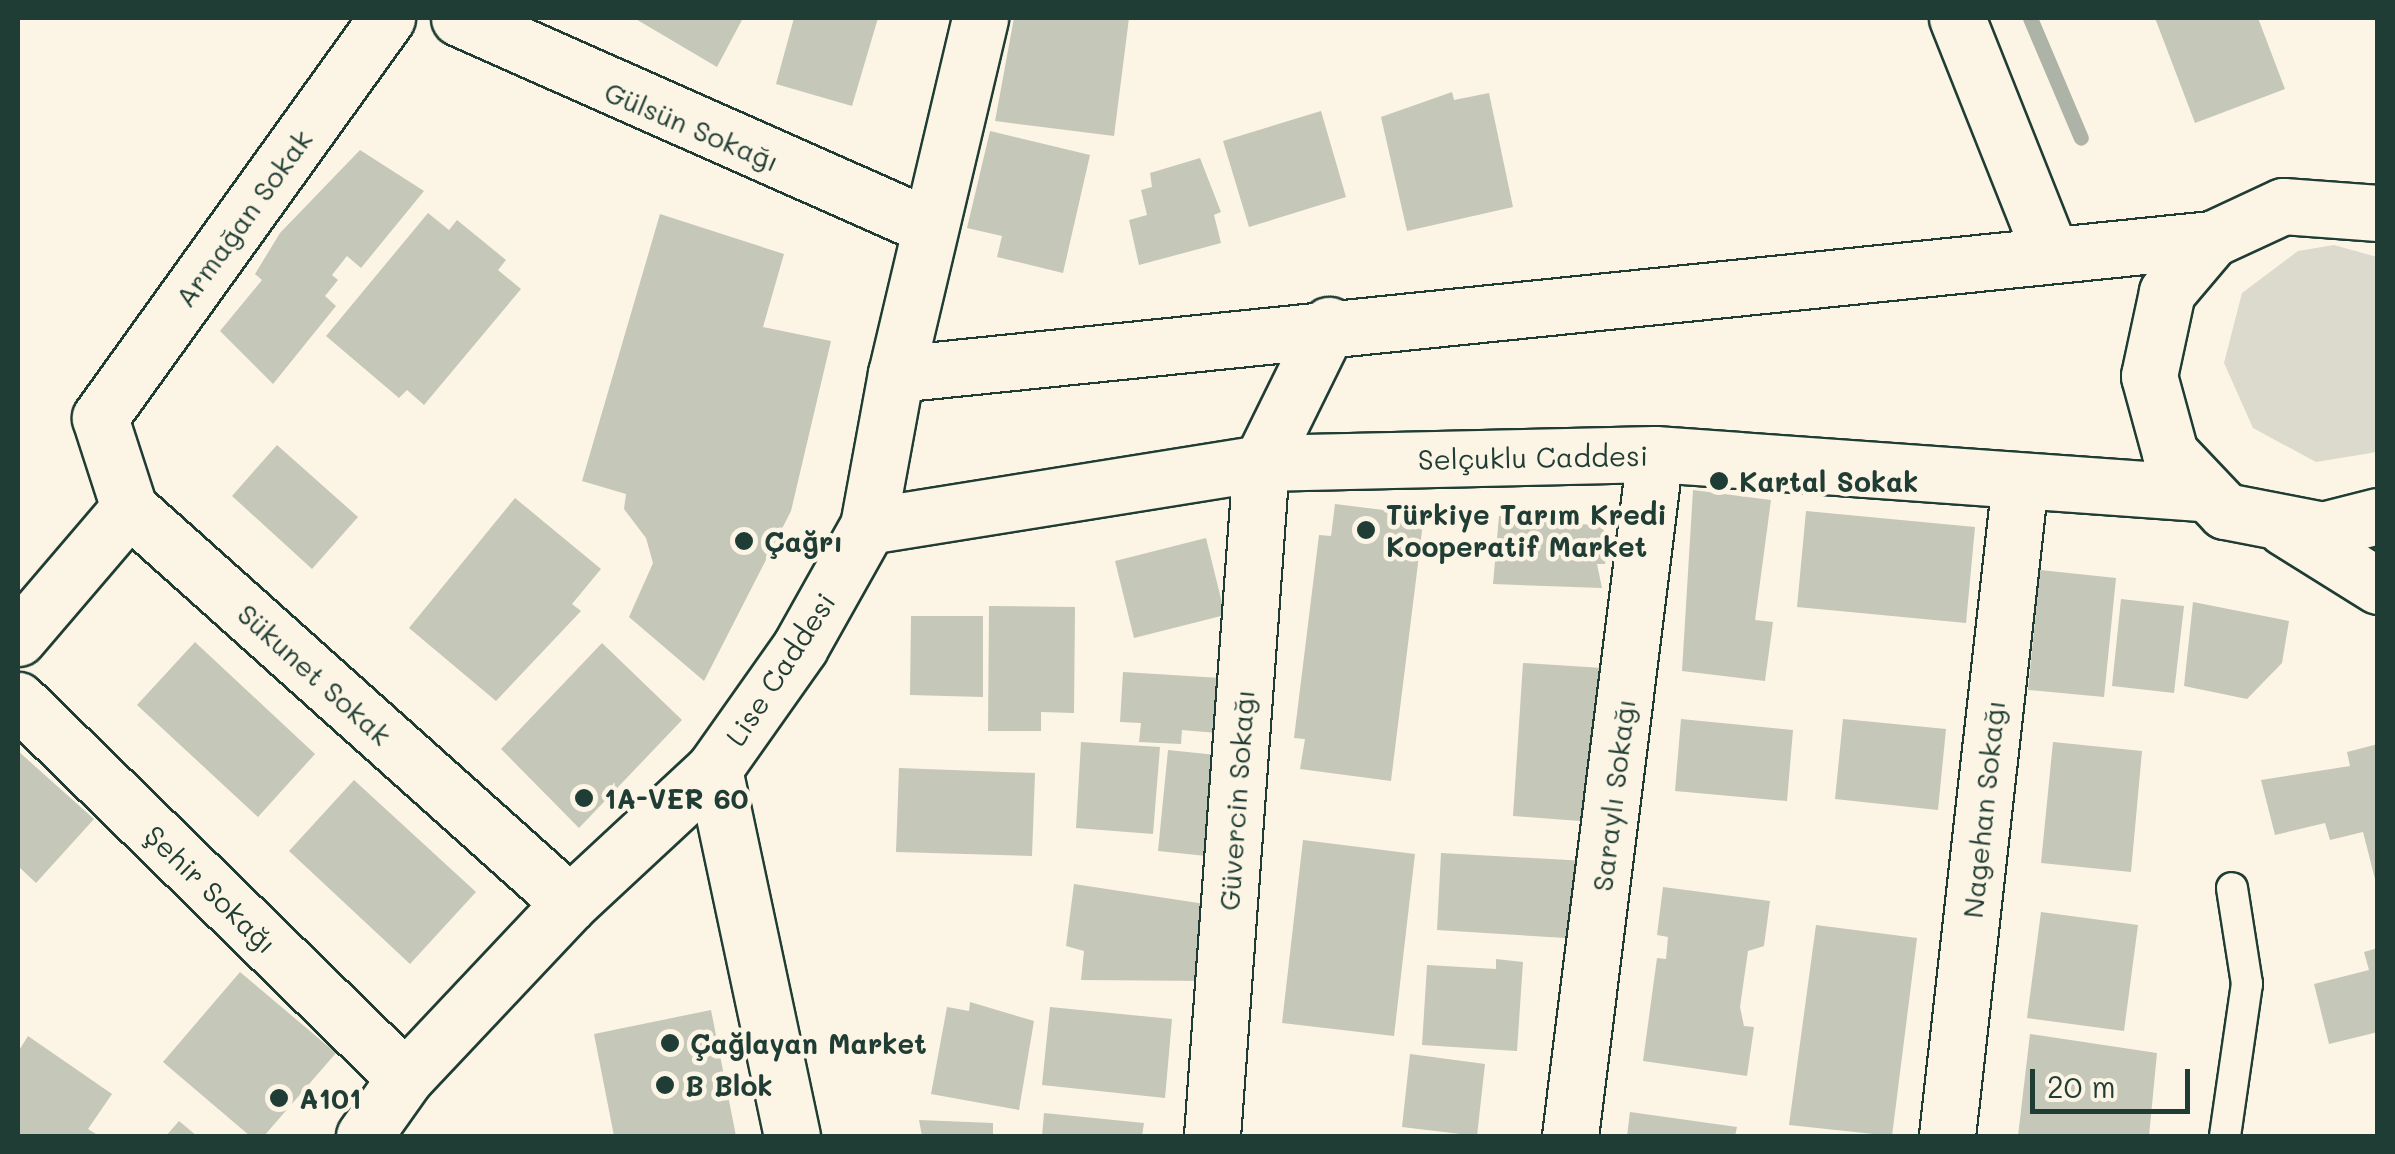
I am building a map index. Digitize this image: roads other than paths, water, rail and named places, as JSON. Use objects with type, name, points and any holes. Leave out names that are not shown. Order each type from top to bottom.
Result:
[{"type":"street","name":"Armağan Sokak","points":[[129,508],[100,418],[387,18]]},
{"type":"street","name":"Gülsün Sokağı","points":[[460,18],[622,98],[928,226]]},
{"type":"street","name":"Lise Caddesi","points":[[364,1136],[405,1078],[570,903],[714,769],[800,647],[868,526],[928,226],[980,18]]},
{"type":"street","points":[[1957,18],[2051,254]]},
{"type":"street","points":[[2378,174],[2316,202],[2246,218],[2212,238],[2167,292],[2150,348],[2157,426],[2201,493],[2284,528],[2378,586]]},
{"type":"street","points":[[2316,202],[2378,213]]},
{"type":"street","points":[[896,374],[1329,325],[1741,293],[2212,238]]},
{"type":"street","points":[[1261,464],[1329,325]]},
{"type":"street","name":"Selçuklu Caddesi","points":[[868,526],[1261,464],[1655,454],[2201,493]]},
{"type":"street","name":"Saraylı Sokağı","points":[[1570,1136],[1655,454]]},
{"type":"street","name":"Güvercin Sokağı","points":[[1212,1136],[1261,464]]},
{"type":"street","name":"Nagehan Sokağı","points":[[1947,1136],[2020,481]]},
{"type":"street","points":[[18,638],[129,508]]},
{"type":"street","name":"Sükunet Sokak","points":[[129,508],[570,903]]},
{"type":"street","points":[[2284,528],[2378,516]]},
{"type":"street","name":"Şehir Sokağı","points":[[18,700],[405,1078]]},
{"type":"street","points":[[714,769],[792,1136]]},
{"type":"lane","points":[[2224,1136],[2248,984],[2232,888]]},
{"type":"waterway","points":[[2030,18],[2081,138]]},
{"type":"place","name":"Kartal Sokak","points":[[1719,481]]},
{"type":"place","name":"Türkiye Tarım Kredi Kooperatif Market","points":[[1366,530]]},
{"type":"place","name":"Çağrı","points":[[744,541]]},
{"type":"place","name":"1A-VER 60","points":[[584,798]]},
{"type":"place","name":"Çağlayan Market","points":[[670,1043]]},
{"type":"place","name":"B Blok","points":[[665,1085]]},
{"type":"place","name":"A101","points":[[279,1098]]}]
